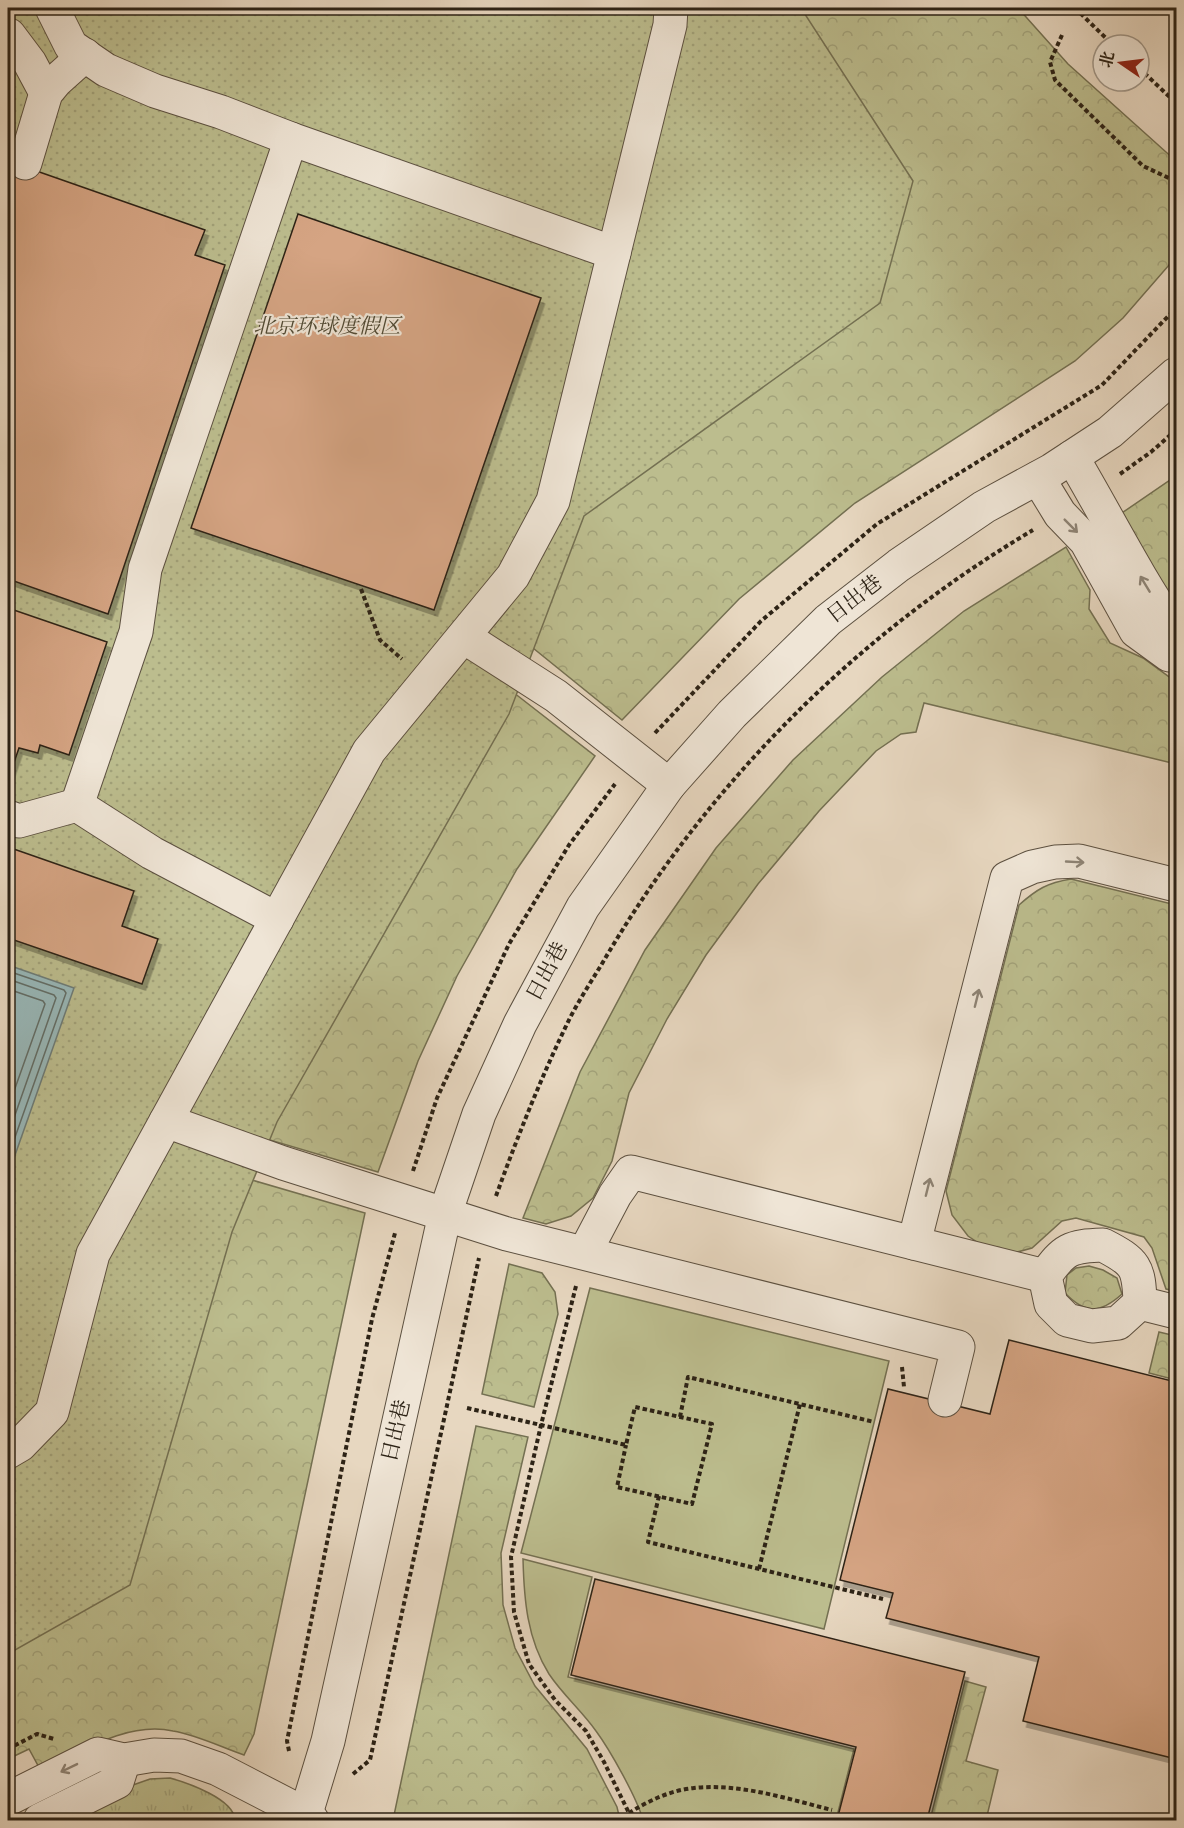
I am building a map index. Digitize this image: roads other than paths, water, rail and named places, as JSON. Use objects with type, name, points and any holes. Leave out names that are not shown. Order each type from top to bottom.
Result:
[{"type":"street","points":[[52,8],[71,46],[106,70],[155,91],[221,112],[614,253]]},
{"type":"street","points":[[8,1452],[20,1445],[52,1412],[93,1254],[369,751],[513,576],[553,501],[670,25],[671,8]]},
{"type":"street","points":[[9,35],[30,63],[46,93]]},
{"type":"street","points":[[25,163],[46,93],[85,55]]},
{"type":"street","points":[[76,805],[136,632],[145,569],[291,139]]},
{"type":"street","name":"日出巷","points":[[303,1819],[328,1741],[445,1214],[479,1114],[520,1024],[583,907],[669,785],[732,714],[828,620],[899,565],[984,507],[1038,478],[1110,432],[1176,374]]},
{"type":"street","points":[[1072,457],[1113,531],[1176,633]]},
{"type":"street","points":[[1038,478],[1060,514],[1086,541],[1136,632],[1169,655],[1176,656]]},
{"type":"street","points":[[464,637],[555,696],[669,785]]},
{"type":"street","points":[[8,818],[19,821],[76,805],[152,853],[277,919]]},
{"type":"street","points":[[914,1243],[1006,878],[1032,867],[1055,862],[1079,861],[1176,885]]},
{"type":"street","points":[[166,1121],[283,1163],[507,1234],[958,1347],[945,1400]]},
{"type":"street","points":[[585,1252],[615,1195],[631,1172],[1045,1276]]},
{"type":"street","points":[[1103,1245],[1125,1256],[1139,1275],[1140,1304],[1118,1323],[1092,1326],[1067,1320],[1051,1304],[1045,1276],[1057,1258],[1078,1246],[1103,1245]]},
{"type":"street","points":[[1140,1304],[1176,1312]]},
{"type":"street","points":[[8,1799],[98,1754],[124,1760],[154,1755],[181,1756],[218,1769],[303,1819]]},
{"type":"street","points":[[40,1821],[117,1782],[124,1760]]},
{"type":"water","points":[[8,965],[74,988],[8,1175]]},
{"type":"park label","name":"北京环球度假区","points":[[327,327]]}]
